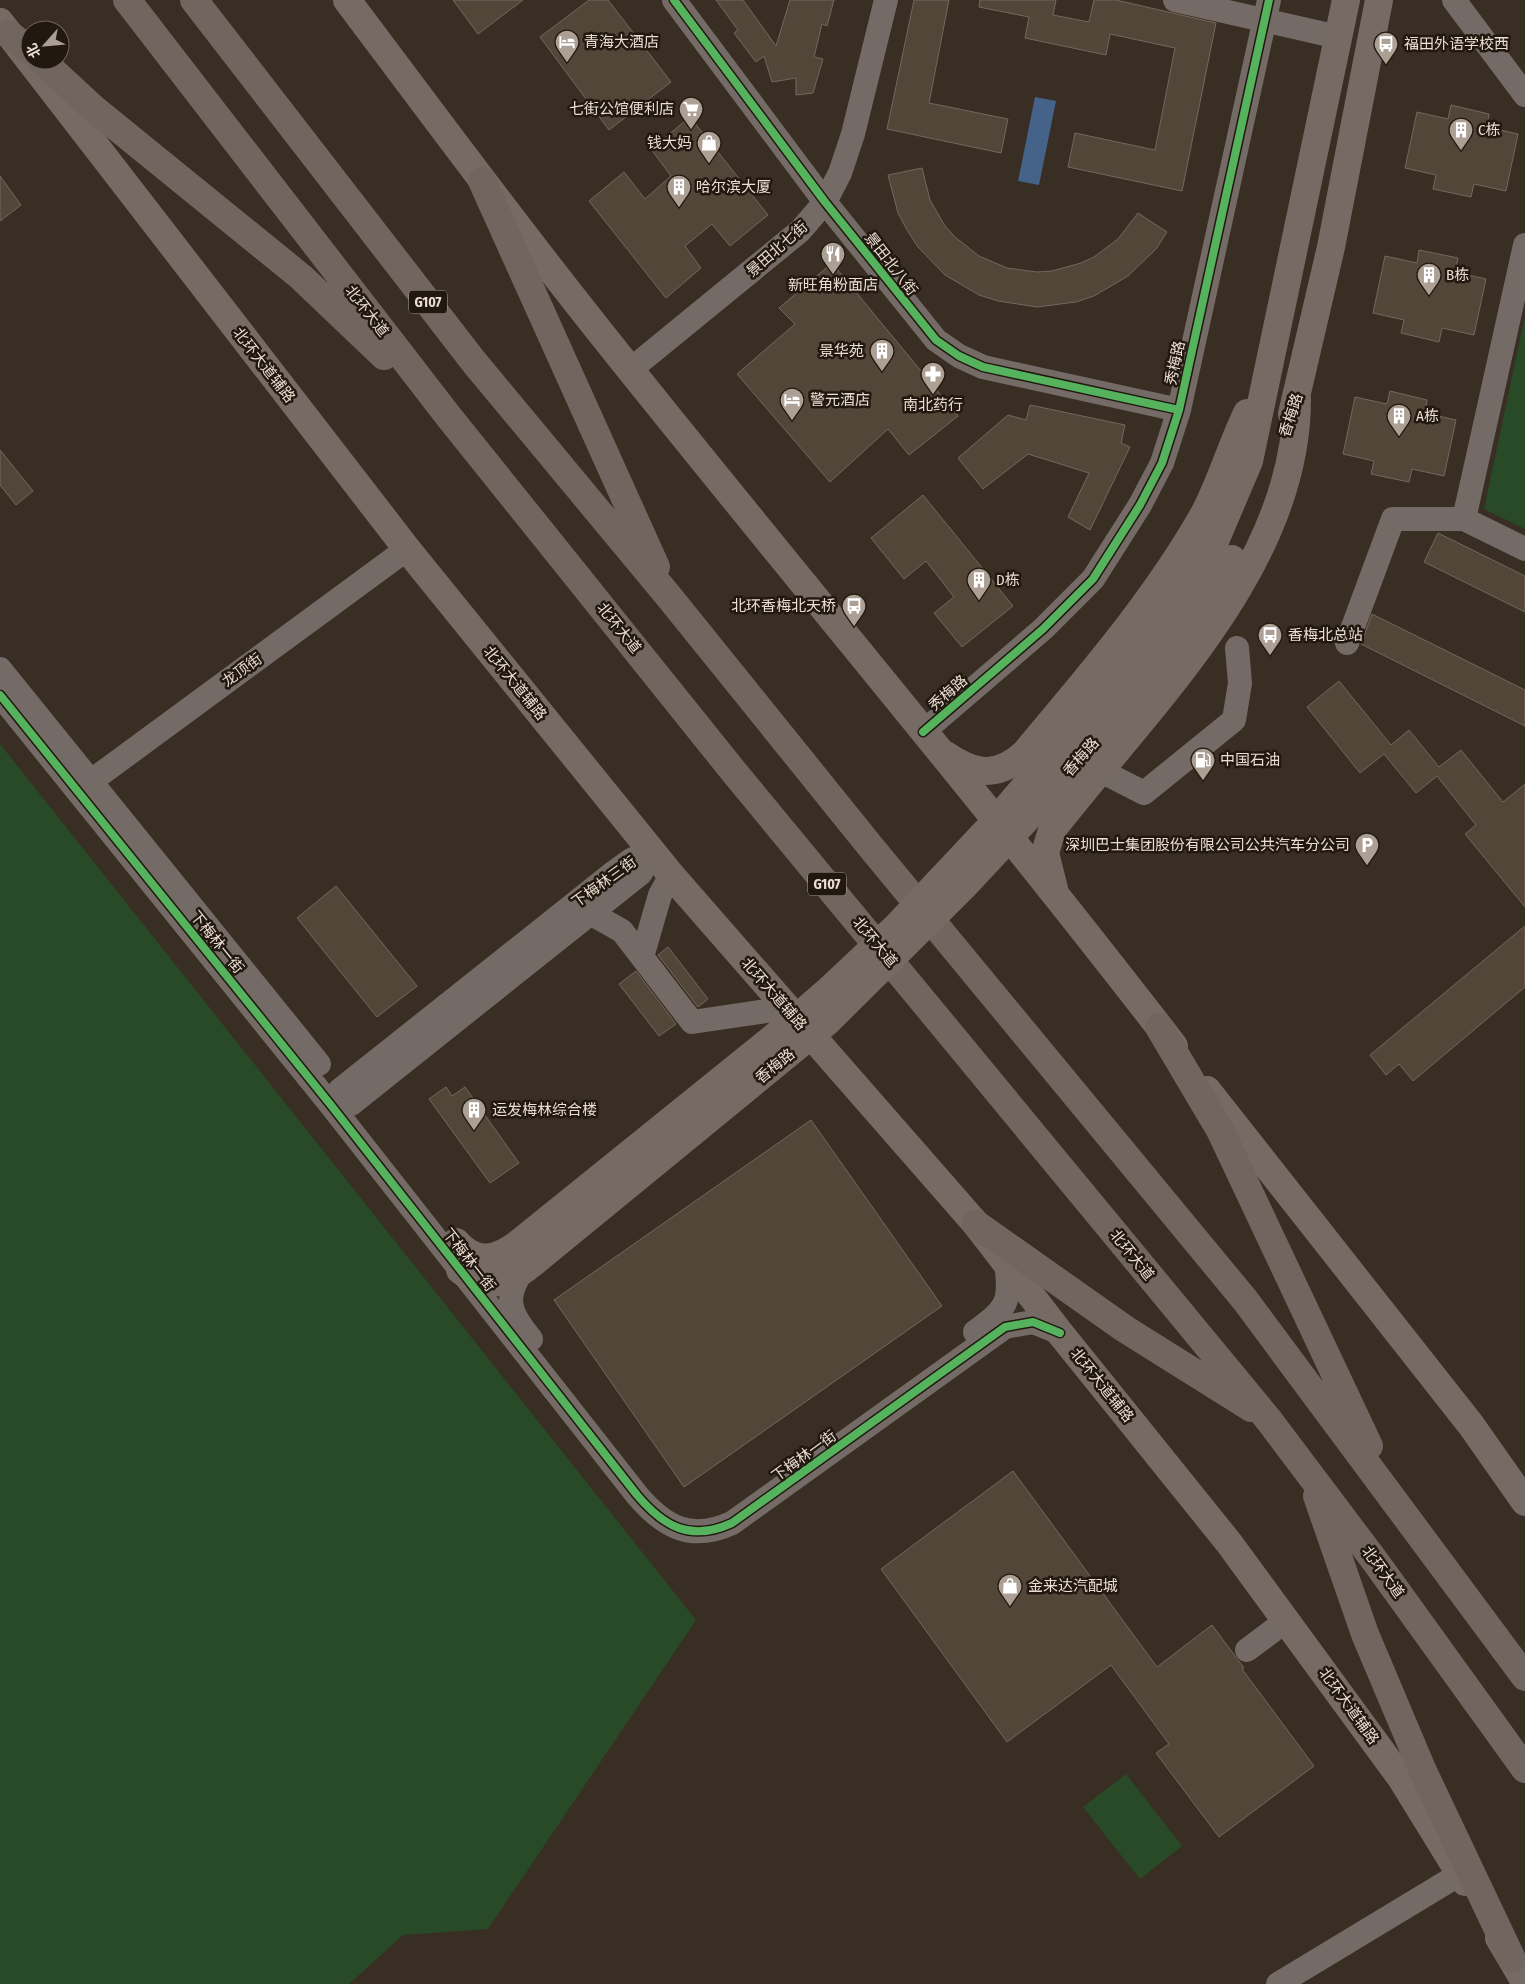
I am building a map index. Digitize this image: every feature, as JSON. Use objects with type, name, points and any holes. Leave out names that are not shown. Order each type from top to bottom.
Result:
[{"type":"highway","name":"北环大道","points":[[126,0],[449,417],[734,772],[1268,1419],[1525,1769]]},
{"type":"highway","name":"G107","points":[[194,0],[474,362],[670,598],[870,846],[1245,1300],[1525,1677]]},
{"type":"highway","points":[[52,70],[93,108],[301,277],[449,417]]},
{"type":"highway","points":[[482,181],[670,598]]},
{"type":"highway","points":[[1159,1027],[1220,1130],[1336,1378],[1400,1508]]},
{"type":"highway","points":[[976,1224],[1125,1330],[1268,1419]]},
{"type":"highway","points":[[1308,1471],[1380,1670],[1422,1769],[1518,1970]]},
{"type":"main road","points":[[347,0],[482,181],[630,370],[1159,1027],[1471,1425],[1525,1502]]},
{"type":"main road","name":"香梅路","points":[[460,1270],[476,1280],[485,1282],[505,1281],[525,1259],[827,1022],[965,886],[1022,824],[1147,681],[1197,617],[1222,553],[1248,461],[1346,0]]},
{"type":"main road","name":"香梅路","points":[[1222,553],[1249,525],[1278,454],[1297,398],[1331,247],[1379,0]]},
{"type":"main road","name":"北环大道辅路","points":[[13,36],[407,550],[671,874],[976,1224],[1060,1333],[1229,1543],[1401,1778],[1518,1970]]},
{"type":"main road","points":[[929,740],[965,767],[984,772],[1010,765],[1025,753],[1120,641],[1170,570],[1205,512],[1244,418],[1265,384]]},
{"type":"main road","points":[[1062,906],[1050,877],[1045,853],[1052,830],[1184,669],[1216,625],[1252,561],[1279,498],[1292,457],[1297,424],[1297,398]]},
{"type":"main road","points":[[1025,753],[1026,770],[1033,786],[1041,796],[1065,801],[1080,796]]},
{"type":"main road","name":"香梅路","points":[[456,1242],[467,1252],[482,1258],[507,1251],[525,1259]]},
{"type":"street","name":"景田北八街","points":[[674,0],[825,202],[926,330],[959,356],[982,367],[1179,410]]},
{"type":"street","name":"景田北七街","points":[[630,370],[800,231],[825,202],[840,173],[853,134],[886,0]]},
{"type":"street","points":[[1175,0],[1267,9],[1338,36]]},
{"type":"street","points":[[1454,0],[1525,95]]},
{"type":"street","name":"秀梅路","points":[[929,740],[1093,579],[1140,505],[1162,463],[1179,410],[1267,9]]},
{"type":"street","points":[[1464,519],[1525,245]]},
{"type":"street","points":[[1347,643],[1393,519],[1464,519],[1525,548]]},
{"type":"street","name":"龙顶街","points":[[84,786],[407,550]]},
{"type":"street","points":[[1101,771],[1144,793],[1234,720],[1240,683],[1237,648]]},
{"type":"street","name":"下梅林一街","points":[[0,669],[84,786]]},
{"type":"street","name":"下梅林一街","points":[[0,695],[84,786],[456,1242]]},
{"type":"street","name":"下梅林三街","points":[[340,1099],[641,873],[652,851]]},
{"type":"street","name":"下梅林三街","points":[[340,1099],[631,860],[652,851]]},
{"type":"street","points":[[642,957],[660,895],[671,874]]},
{"type":"street","points":[[590,913],[622,931],[692,1022],[767,1011],[783,1004]]},
{"type":"street","name":"下梅林一街","points":[[340,1099],[460,1270],[653,1513],[676,1527],[693,1531],[717,1529],[747,1514],[1002,1321]]},
{"type":"street","name":"下梅林一街","points":[[525,1259],[512,1288],[510,1298],[521,1326],[653,1494],[677,1513],[694,1518],[719,1515],[738,1505],[1002,1321]]},
{"type":"street","points":[[1006,1263],[1009,1285],[1002,1321],[1033,1322],[1060,1333]]},
{"type":"street","points":[[1247,1650],[1286,1620]]},
{"type":"street","points":[[1278,1984],[1460,1874]]},
{"type":"green space","points":[[1525,316],[1525,529],[1484,509]]},
{"type":"green space","points":[[0,744],[696,1620],[488,1929],[403,1935],[349,1984],[0,1984]]},
{"type":"green space","points":[[1126,1774],[1182,1846],[1140,1879],[1083,1807]]},
{"type":"water","points":[[1035,97],[1056,101],[1039,185],[1018,181]]},
{"type":"building","points":[[453,0],[523,0],[478,34]]},
{"type":"building","points":[[589,0],[608,0],[671,82],[609,130],[540,37]]},
{"type":"building","points":[[716,0],[743,0],[776,46],[790,0],[834,0],[827,26],[822,24],[814,57],[823,59],[813,93],[796,95],[796,78],[772,82],[764,56],[756,62],[734,33],[738,30]]},
{"type":"building","points":[[914,0],[949,0],[929,103],[1008,119],[1001,153],[887,129]]},
{"type":"building","points":[[980,0],[1056,0],[1053,15],[1089,22],[1094,0],[1116,0],[1216,23],[1182,191],[1068,167],[1075,133],[1155,150],[1175,48],[1110,34],[1106,55],[1025,38],[1029,17],[979,7]]},
{"type":"building","name":"C栋","points":[[1451,105],[1489,114],[1487,127],[1518,134],[1506,191],[1474,184],[1471,197],[1433,189],[1436,175],[1405,168],[1417,112],[1448,119]]},
{"type":"building","name":"哈尔滨大厦","points":[[690,117],[768,215],[730,246],[712,224],[685,246],[701,268],[666,298],[589,201],[624,172],[645,199],[671,176],[651,149]]},
{"type":"building","points":[[922,168],[930,200],[945,226],[955,237],[979,256],[1007,268],[1037,272],[1052,271],[1081,263],[1094,257],[1118,239],[1138,213],[1167,232],[1156,249],[1128,276],[1094,296],[1076,302],[1037,307],[998,301],[979,295],[945,275],[918,247],[907,230],[898,213],[888,175]]},
{"type":"building","points":[[0,176],[21,205],[0,221]]},
{"type":"building","name":"B栋","points":[[1419,250],[1458,258],[1455,272],[1486,279],[1474,335],[1442,328],[1439,342],[1401,333],[1404,320],[1373,313],[1385,256],[1417,263]]},
{"type":"building","points":[[832,263],[958,416],[909,455],[888,429],[830,482],[737,374],[795,324],[779,308]]},
{"type":"building","name":"A栋","points":[[1390,391],[1427,400],[1425,413],[1456,420],[1444,476],[1412,469],[1409,482],[1371,474],[1374,461],[1343,454],[1355,397],[1387,404]]},
{"type":"building","points":[[1030,405],[1125,425],[1121,443],[1130,447],[1090,530],[1068,517],[1089,473],[1028,454],[983,489],[958,458],[1008,415],[1026,420]]},
{"type":"building","points":[[0,450],[33,491],[16,505],[0,485]]},
{"type":"building","points":[[923,495],[1013,606],[962,647],[934,613],[954,597],[926,561],[904,579],[871,538]]},
{"type":"building","points":[[1438,533],[1525,576],[1525,612],[1424,562]]},
{"type":"building","points":[[1372,614],[1525,690],[1525,726],[1361,644]]},
{"type":"building","points":[[1339,681],[1391,745],[1409,730],[1439,767],[1461,750],[1503,802],[1525,784],[1525,907],[1465,834],[1476,825],[1437,776],[1416,793],[1384,754],[1360,773],[1307,707]]},
{"type":"building","points":[[336,886],[417,986],[377,1017],[297,918]]},
{"type":"building","points":[[1525,926],[1525,987],[1413,1081],[1399,1064],[1386,1075],[1370,1055]]},
{"type":"building","points":[[668,947],[708,999],[698,1007],[658,955]]},
{"type":"building","points":[[636,971],[676,1024],[659,1036],[619,984]]},
{"type":"building","name":"运发梅林综合楼","points":[[446,1087],[452,1096],[465,1087],[519,1163],[490,1183],[429,1099]]},
{"type":"building","points":[[811,1120],[942,1306],[684,1487],[554,1300]]},
{"type":"building","name":"金来达汽配城","points":[[1013,1471],[1157,1667],[1212,1625],[1314,1766],[1219,1837],[1156,1753],[1169,1744],[1111,1665],[1007,1742],[881,1569]]},
{"type":"cycle path","points":[[674,0],[825,202],[936,340],[959,356],[983,367],[1179,410]]},
{"type":"cycle path","points":[[923,732],[1043,629],[1093,579],[1140,505],[1162,463],[1179,410],[1269,0]]},
{"type":"cycle path","points":[[0,695],[330,1104],[637,1495],[657,1516],[668,1523],[691,1531],[717,1529],[732,1523],[1005,1327],[1033,1322],[1060,1333]]},
{"type":"place","name":"青海大酒店","points":[[567,63]]},
{"type":"place","name":"福田外语学校西","points":[[1386,65]]},
{"type":"place","name":"七街公馆便利店","points":[[691,130]]},
{"type":"place","name":"C栋","points":[[1461,151]]},
{"type":"place","name":"钱大妈","points":[[709,164]]},
{"type":"place","name":"哈尔滨大厦","points":[[679,208]]},
{"type":"place","name":"新旺角粉面店","points":[[833,275]]},
{"type":"place","name":"B栋","points":[[1429,296]]},
{"type":"place","name":"景华苑","points":[[882,372]]},
{"type":"place","name":"南北药行","points":[[933,395]]},
{"type":"place","name":"警元酒店","points":[[792,421]]},
{"type":"place","name":"A栋","points":[[1399,437]]},
{"type":"place","name":"D栋","points":[[979,601]]},
{"type":"place","name":"北环香梅北天桥","points":[[854,627]]},
{"type":"place","name":"香梅北总站","points":[[1270,656]]},
{"type":"place","name":"中国石油","points":[[1203,781]]},
{"type":"place","name":"深圳巴士集团股份有限公司公共汽车分公司","points":[[1367,866]]},
{"type":"place","name":"运发梅林综合楼","points":[[474,1131]]},
{"type":"place","name":"金来达汽配城","points":[[1010,1607]]}]
